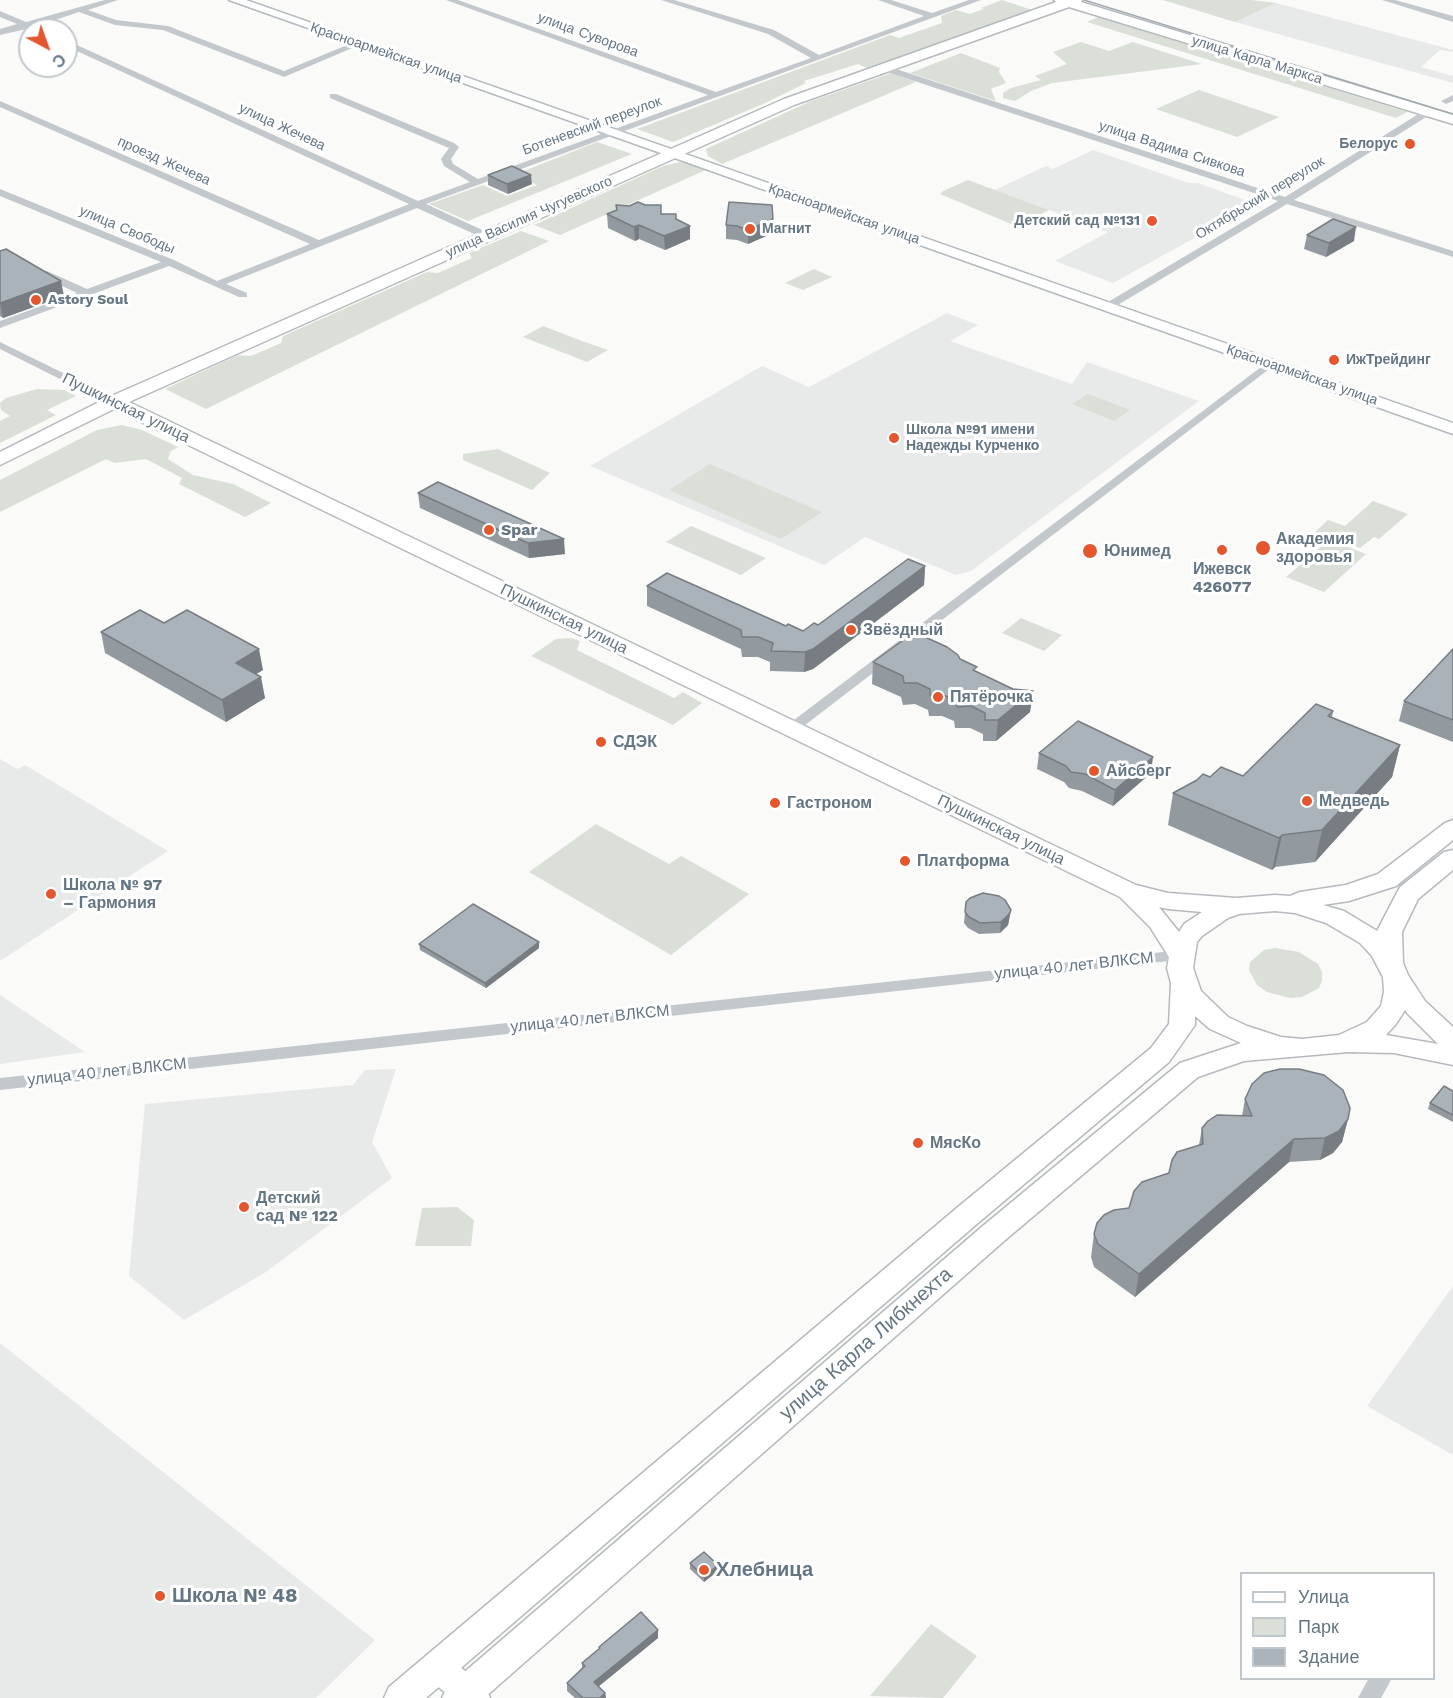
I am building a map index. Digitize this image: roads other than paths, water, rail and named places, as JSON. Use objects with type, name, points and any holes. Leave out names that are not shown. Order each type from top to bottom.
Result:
[{"type":"main road","name":"улица Василия Чугуевского","points":[[0,459],[114,402],[789,102],[1068,1]]},
{"type":"main road","name":"улица Карла Маркса","points":[[1068,1],[1453,120]]},
{"type":"main road","name":"Пушкинская улица","points":[[114,402],[1128,891],[1168,901],[1236,906]]},
{"type":"main road","points":[[1453,828],[1388,880],[1349,893],[1236,906],[1219,912],[1198,924],[1185,942],[1180,968],[1184,983],[1192,997],[1204,1010],[1238,1033],[1258,1041],[1302,1048],[1343,1044],[1394,1044],[1453,1056]]},
{"type":"main road","points":[[1343,1044],[1376,1029],[1387,1018],[1394,1005],[1397,992],[1389,932],[1409,893],[1453,858]]},
{"type":"main road","name":"Пушкинская улица","points":[[1128,891],[1159,921],[1181,955]]},
{"type":"main road","points":[[1275,903],[1316,910],[1344,921],[1368,937],[1393,970],[1416,1007],[1453,1042]]},
{"type":"main road","name":"улица Карла Либкнехта","points":[[401,1698],[959,1222],[1160,1054],[1182,1025],[1184,983]]},
{"type":"main road","name":"улица Карла Либкнехта","points":[[467,1696],[994,1233],[1189,1070],[1212,1060],[1244,1052],[1302,1048]]},
{"type":"street","points":[[51,18],[114,0]]},
{"type":"street","name":"Красноармейская улица","points":[[235,0],[1453,429]]},
{"type":"street","name":"улица Суворова","points":[[450,0],[716,95]]},
{"type":"street","points":[[665,0],[771,32],[819,57]]},
{"type":"street","points":[[882,0],[932,16]]},
{"type":"street","name":"Ботеневский переулок","points":[[218,284],[418,204],[977,0]]},
{"type":"street","points":[[1386,0],[1453,19]]},
{"type":"street","points":[[80,10],[116,22],[165,28],[284,74],[360,43]]},
{"type":"street","points":[[0,14],[18,22]]},
{"type":"street","points":[[0,32],[18,27]]},
{"type":"street","name":"улица Жечева","points":[[78,49],[488,236]]},
{"type":"street","name":"улица Вадима Сивкова","points":[[884,68],[1453,254]]},
{"type":"street","points":[[333,96],[451,145],[454,147],[446,159],[449,166],[452,170],[477,182]]},
{"type":"street","name":"проезд Жечева","points":[[0,104],[317,243]]},
{"type":"street","name":"Октябрьский переулок","points":[[1107,307],[1428,112]]},
{"type":"street","name":"улица Свободы","points":[[0,192],[170,262],[243,295]]},
{"type":"street","points":[[0,325],[170,262]]},
{"type":"street","points":[[33,268],[87,293]]},
{"type":"street","name":"Пушкинская улица","points":[[0,345],[114,402]]},
{"type":"street","points":[[791,729],[1269,364]]},
{"type":"street","name":"улица 40 лет ВЛКСМ","points":[[0,1084],[1181,955]]},
{"type":"street","points":[[438,1667],[467,1696]]},
{"type":"street","points":[[1369,1698],[1380,1680]]},
{"type":"tram line","points":[[1084,0],[1453,114]]},
{"type":"place","name":"Белорус","points":[[1410,144]]},
{"type":"place","name":"Детский сад №131","points":[[1152,221]]},
{"type":"place","name":"Магнит","points":[[750,229]]},
{"type":"place","name":"Astory Soul","points":[[36,300]]},
{"type":"place","name":"ИжТрейдинг","points":[[1334,360]]},
{"type":"place","name":"Школа №91 имени Надежды Курченко","points":[[894,438]]},
{"type":"place","name":"Spar","points":[[489,530]]},
{"type":"place","name":"Академия здоровья","points":[[1263,548]]},
{"type":"place","name":"Ижевск 426077","points":[[1222,550]]},
{"type":"place","name":"Юнимед","points":[[1090,551]]},
{"type":"place","name":"Звёздный","points":[[851,630]]},
{"type":"place","name":"Пятёрочка","points":[[938,697]]},
{"type":"place","name":"СДЭК","points":[[601,742]]},
{"type":"place","name":"Айсберг","points":[[1094,771]]},
{"type":"place","name":"Медведь","points":[[1307,801]]},
{"type":"place","name":"Гастроном","points":[[775,803]]},
{"type":"place","name":"Платформа","points":[[905,861]]},
{"type":"place","name":"Школа № 97 – Гармония","points":[[51,894]]},
{"type":"place","name":"МясКо","points":[[918,1143]]},
{"type":"place","name":"Детский сад № 122","points":[[244,1207]]},
{"type":"place","name":"Хлебница","points":[[704,1570]]},
{"type":"place","name":"Школа № 48","points":[[160,1596]]}]
